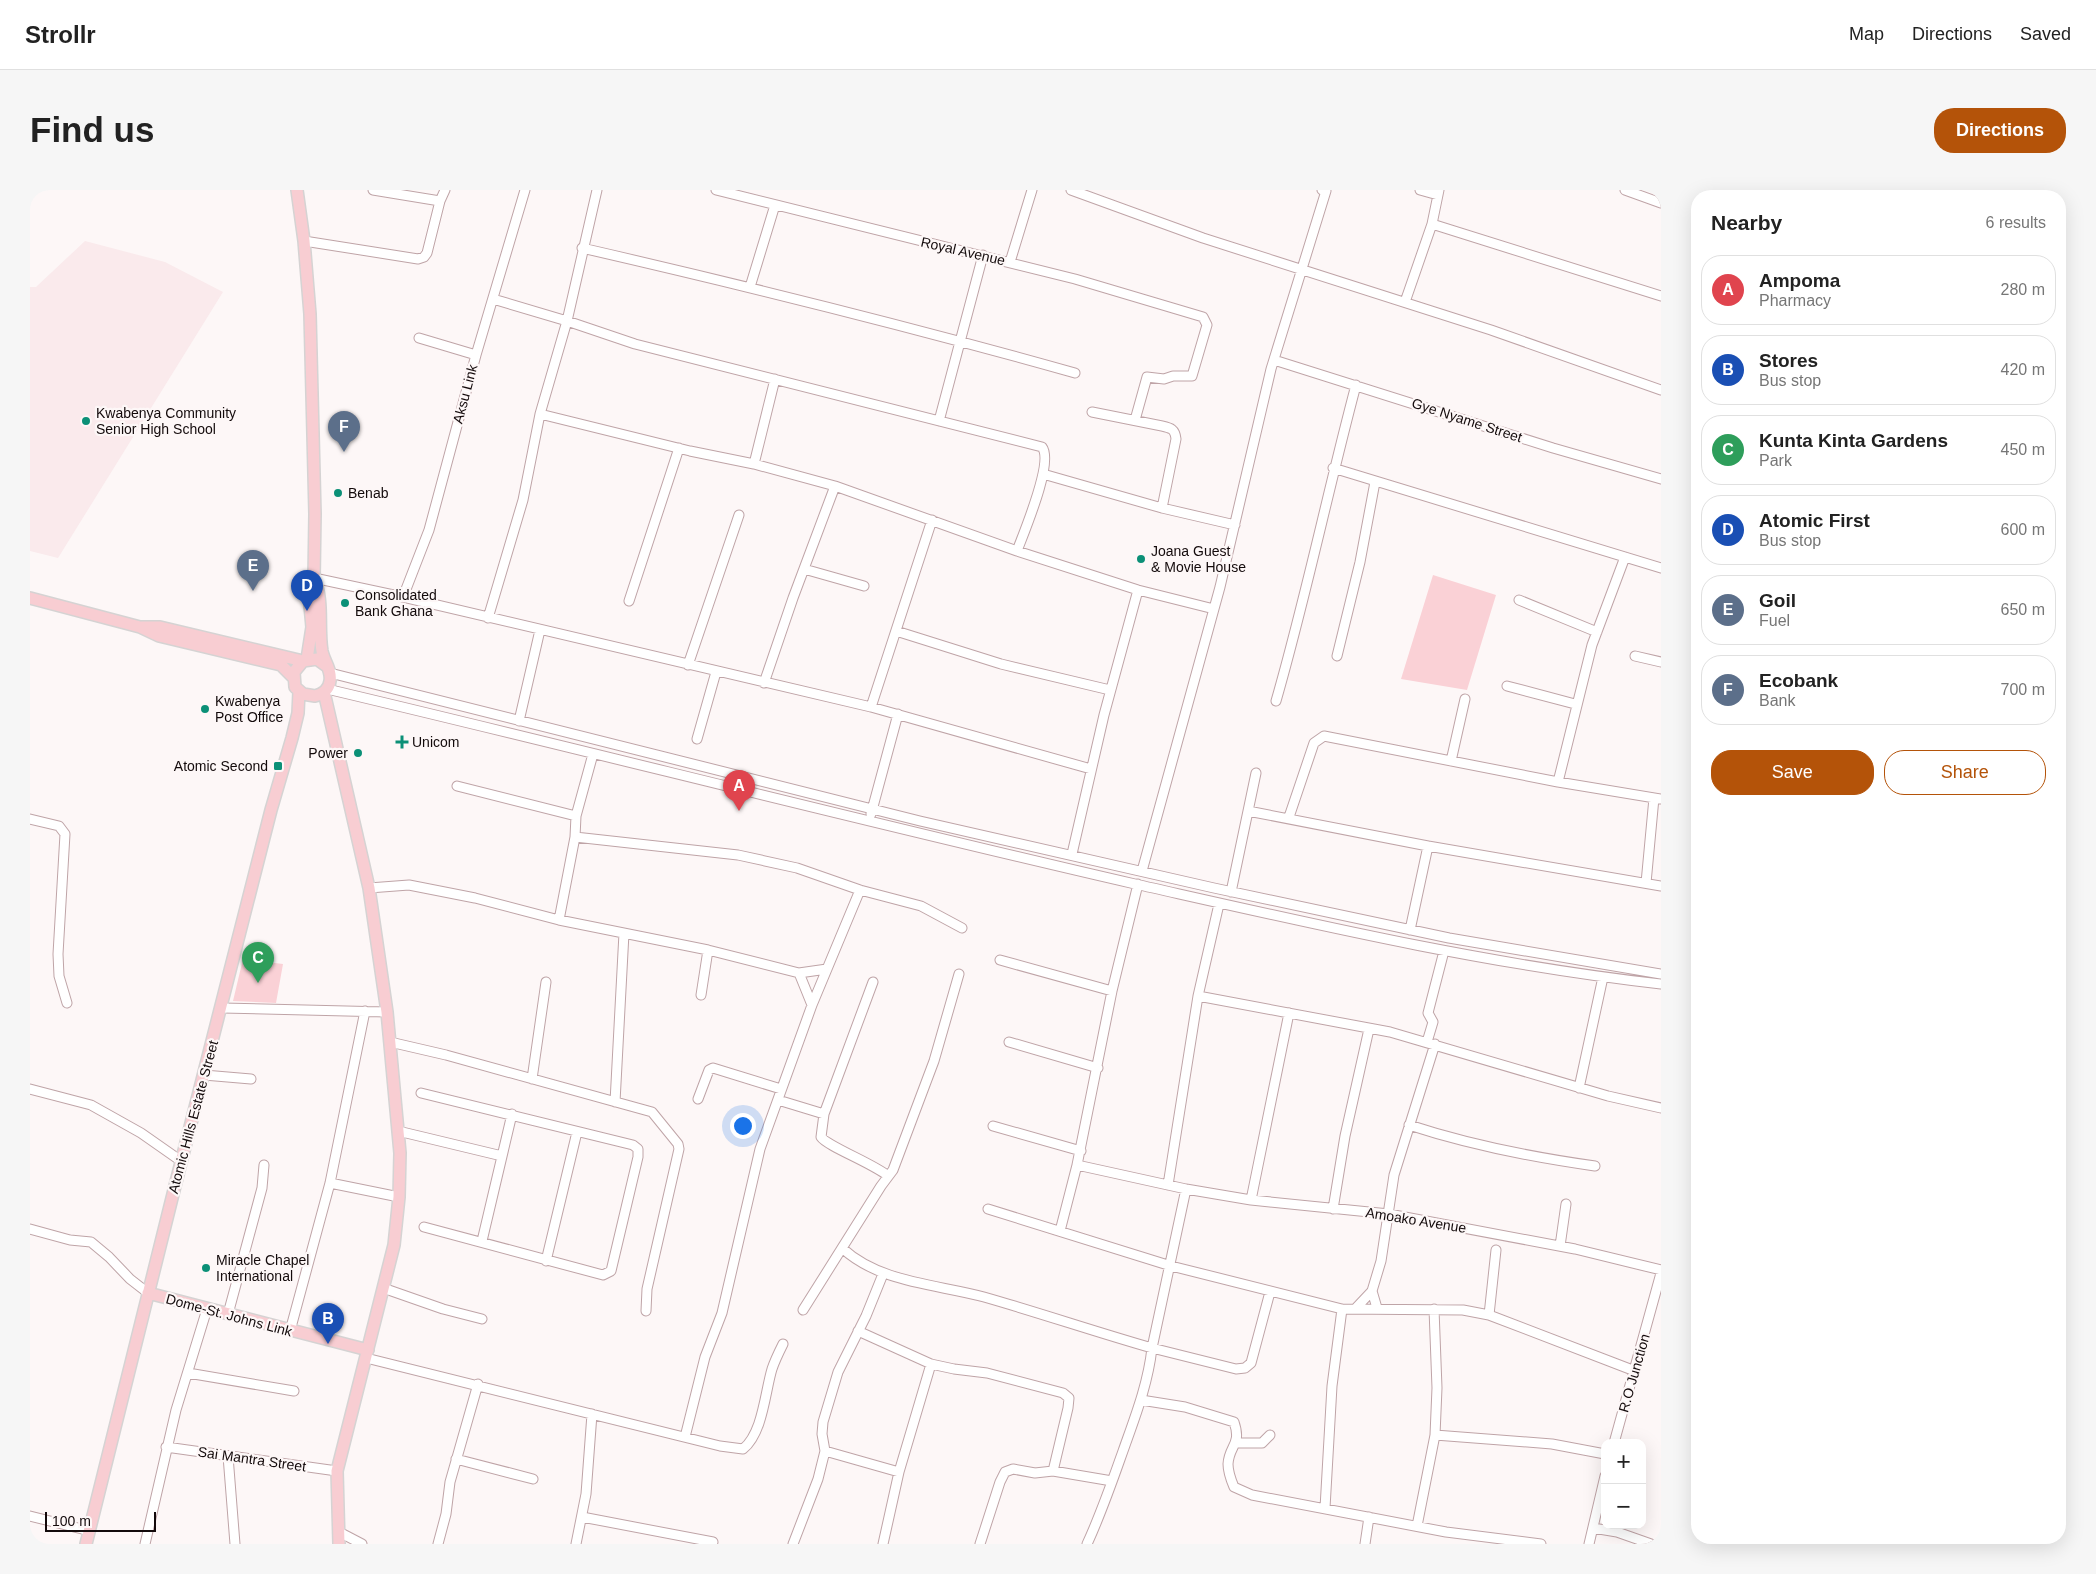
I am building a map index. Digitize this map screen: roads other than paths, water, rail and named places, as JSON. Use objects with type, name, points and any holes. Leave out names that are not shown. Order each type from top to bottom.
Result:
[{"type":"main road","points":[[293,677],[296,667],[305,660],[312,627],[310,595],[314,578],[316,514],[310,343],[304,242],[297,190]]},
{"type":"main road","points":[[314,578],[319,595],[322,649],[331,680],[326,690],[368,888],[387,1012],[398,1131],[400,1197],[394,1245],[337,1470],[339,1544]]},
{"type":"main road","points":[[30,598],[140,627],[159,636],[281,665],[293,677],[299,691],[311,696],[326,690]]},
{"type":"main road","points":[[140,627],[160,627],[305,660],[317,660],[329,670]]},
{"type":"main road","name":"Atomic Hills Estate Street","points":[[86,1544],[181,1161],[222,1008],[271,810],[292,738],[298,713],[299,691]]},
{"type":"main road","name":"Dome-St. Johns Link","points":[[148,1293],[367,1354]]},
{"type":"street","points":[[373,190],[440,201]]},
{"type":"street","points":[[304,242],[418,258],[424,257],[427,253],[440,201],[445,190]]},
{"type":"street","name":"Aksu Link","points":[[403,597],[429,530],[476,355],[525,190]]},
{"type":"street","points":[[488,618],[523,500],[540,414],[567,321],[582,248],[597,190]]},
{"type":"street","name":"Royal Avenue","points":[[716,190],[1010,262],[1203,317],[1207,320],[1207,325],[1192,376],[1173,376],[1164,379],[1146,377],[1135,420]]},
{"type":"street","points":[[1010,262],[1032,190]]},
{"type":"street","points":[[1071,190],[1186,232],[1500,333],[1661,390]]},
{"type":"street","points":[[1142,871],[1214,609],[1274,360],[1326,191],[1322,190]]},
{"type":"street","points":[[1405,302],[1432,224],[1439,192],[1420,190]]},
{"type":"street","points":[[1625,190],[1661,203]]},
{"type":"street","points":[[750,287],[775,205]]},
{"type":"street","points":[[1432,224],[1661,296]]},
{"type":"street","points":[[582,248],[750,287],[959,341],[1075,374]]},
{"type":"street","points":[[938,421],[983,256]]},
{"type":"street","points":[[493,299],[635,344],[1042,447],[1046,457],[1043,474],[1017,551]]},
{"type":"street","points":[[419,338],[476,355]]},
{"type":"street","name":"Gye Nyame Street","points":[[1274,360],[1553,448],[1661,479]]},
{"type":"street","points":[[754,464],[775,379]]},
{"type":"street","points":[[1276,702],[1314,562],[1333,468],[1356,385]]},
{"type":"street","points":[[1092,412],[1172,428],[1176,433],[1162,508]]},
{"type":"street","points":[[540,414],[754,464],[835,486],[1017,551],[1138,590],[1214,609]]},
{"type":"street","points":[[629,602],[679,448]]},
{"type":"street","points":[[1333,468],[1661,568]]},
{"type":"street","points":[[1043,474],[1162,508],[1235,525]]},
{"type":"street","points":[[1337,656],[1360,562],[1375,482]]},
{"type":"street","points":[[764,682],[835,486]]},
{"type":"street","points":[[688,665],[739,515]]},
{"type":"street","points":[[871,707],[932,520]]},
{"type":"street","points":[[1558,782],[1575,704],[1597,632],[1624,557]]},
{"type":"street","points":[[804,569],[864,586]]},
{"type":"street","points":[[314,578],[403,597],[871,707],[1064,763],[1091,769]]},
{"type":"street","points":[[1072,854],[1110,690],[1138,590]]},
{"type":"street","points":[[1519,600],[1597,632]]},
{"type":"street","points":[[519,721],[540,630]]},
{"type":"street","points":[[896,631],[1001,664],[1110,690]]},
{"type":"street","points":[[1635,656],[1661,662]]},
{"type":"street","points":[[329,670],[519,721],[872,809],[1231,892],[1410,930],[1661,974]]},
{"type":"street","points":[[697,739],[716,672]]},
{"type":"street","points":[[1507,686],[1575,704]]},
{"type":"street","points":[[326,690],[1219,904],[1444,951],[1603,978],[1661,984]]},
{"type":"street","points":[[1451,761],[1465,699]]},
{"type":"street","points":[[869,821],[898,714]]},
{"type":"street","points":[[1289,817],[1314,743],[1324,736],[1558,782],[1657,798],[1646,884]]},
{"type":"street","points":[[559,920],[575,837],[576,816],[593,754]]},
{"type":"street","points":[[1231,892],[1256,773]]},
{"type":"street","points":[[456,786],[576,816]]},
{"type":"street","points":[[1248,811],[1289,817],[1428,846],[1661,886]]},
{"type":"street","points":[[30,819],[59,826],[65,834],[58,954],[59,976],[67,1003]]},
{"type":"street","points":[[575,837],[738,855],[797,868],[860,890],[920,906],[962,928]]},
{"type":"street","points":[[1410,930],[1428,846]]},
{"type":"street","points":[[1060,1231],[1081,1151],[1112,991],[1138,884]]},
{"type":"street","points":[[368,888],[409,885],[475,898],[559,920],[708,950],[799,972],[827,969]]},
{"type":"street","points":[[685,1437],[705,1357],[722,1313],[760,1150],[812,1005],[860,890]]},
{"type":"street","points":[[1168,1185],[1198,996],[1219,904]]},
{"type":"street","points":[[615,1102],[624,933]]},
{"type":"street","points":[[701,995],[708,950]]},
{"type":"street","points":[[1376,1308],[1372,1292],[1389,1214],[1394,1176],[1431,1043],[1433,1022],[1428,1013],[1444,951]]},
{"type":"street","points":[[1000,960],[1112,991]]},
{"type":"street","points":[[799,972],[812,1005]]},
{"type":"street","points":[[803,1310],[893,1170],[934,1061],[959,974]]},
{"type":"street","points":[[1579,1088],[1603,978]]},
{"type":"street","points":[[532,1079],[546,982]]},
{"type":"street","points":[[873,982],[824,1114],[821,1137],[824,1142],[855,1155],[888,1176]]},
{"type":"street","points":[[1198,996],[1431,1043],[1579,1088],[1661,1108]]},
{"type":"street","points":[[222,1008],[387,1012]]},
{"type":"street","points":[[290,1331],[330,1183],[365,1011]]},
{"type":"street","points":[[1251,1200],[1290,1014]]},
{"type":"street","points":[[1333,1209],[1345,1136],[1369,1029]]},
{"type":"street","points":[[390,1042],[652,1112],[679,1149],[647,1289],[646,1311]]},
{"type":"street","points":[[1009,1042],[1098,1068]]},
{"type":"street","points":[[698,1099],[709,1070],[713,1068],[781,1089]]},
{"type":"street","points":[[204,1075],[251,1080]]},
{"type":"street","points":[[30,1089],[91,1105],[141,1133],[181,1161]]},
{"type":"street","points":[[422,1093],[634,1145],[638,1149],[632,1186],[611,1271],[608,1274],[603,1275],[546,1261],[482,1241],[424,1227]]},
{"type":"street","points":[[778,1100],[824,1114]]},
{"type":"street","points":[[482,1241],[512,1114]]},
{"type":"street","points":[[1409,1125],[1452,1139],[1520,1155],[1595,1166]]},
{"type":"street","points":[[993,1126],[1081,1151]]},
{"type":"street","points":[[398,1131],[502,1156]]},
{"type":"street","points":[[546,1261],[577,1132]]},
{"type":"street","points":[[228,1314],[262,1188],[264,1165]]},
{"type":"street","name":"Amoako Avenue","points":[[1077,1165],[1186,1189],[1251,1200],[1389,1214],[1560,1246],[1661,1272]]},
{"type":"street","points":[[330,1183],[400,1197]]},
{"type":"street","points":[[1087,1544],[1141,1400],[1149,1371],[1154,1331],[1171,1266],[1186,1189]]},
{"type":"street","points":[[1560,1246],[1566,1204]]},
{"type":"street","points":[[988,1209],[1171,1266],[1342,1309],[1464,1310],[1489,1315],[1634,1371]]},
{"type":"street","points":[[30,1229],[70,1240],[91,1242],[109,1257],[130,1279],[148,1293]]},
{"type":"street","points":[[842,1248],[860,1262],[883,1274],[984,1297],[1152,1348],[1236,1369],[1245,1368],[1250,1363],[1270,1292]]},
{"type":"street","points":[[1489,1315],[1496,1250]]},
{"type":"street","name":"R.O Junction","points":[[1615,1439],[1661,1272]]},
{"type":"street","points":[[793,1544],[808,1509],[825,1451],[822,1434],[823,1422],[838,1372],[883,1274]]},
{"type":"street","points":[[382,1288],[443,1309],[482,1319]]},
{"type":"street","points":[[1355,1309],[1372,1292]]},
{"type":"street","points":[[145,1544],[166,1447],[207,1309]]},
{"type":"street","points":[[1325,1508],[1332,1386],[1342,1309]]},
{"type":"street","points":[[1417,1526],[1435,1435],[1437,1388],[1434,1309]]},
{"type":"street","points":[[858,1331],[931,1364],[954,1370],[987,1373],[1063,1393],[1069,1398],[1053,1472]]},
{"type":"street","points":[[367,1354],[592,1414],[733,1449],[743,1449],[748,1445],[759,1421],[772,1369],[783,1344]]},
{"type":"street","points":[[883,1544],[899,1472],[931,1364]]},
{"type":"street","points":[[188,1372],[294,1391]]},
{"type":"street","points":[[438,1544],[446,1514],[450,1482],[478,1384]]},
{"type":"street","points":[[1141,1400],[1185,1407],[1234,1422],[1238,1434],[1228,1462],[1234,1487],[1252,1496],[1504,1542],[1541,1544]]},
{"type":"street","points":[[576,1544],[586,1494],[592,1414]]},
{"type":"street","points":[[1236,1443],[1262,1443],[1270,1435]]},
{"type":"street","points":[[1435,1435],[1552,1444],[1601,1453]]},
{"type":"street","name":"Sai Mantra Street","points":[[166,1447],[337,1470]]},
{"type":"street","points":[[825,1451],[899,1472]]},
{"type":"street","points":[[228,1456],[235,1544]]},
{"type":"street","points":[[456,1460],[533,1479]]},
{"type":"street","points":[[980,1544],[1000,1482],[1006,1472],[1013,1469],[1035,1473],[1053,1472],[1112,1481]]},
{"type":"street","points":[[1589,1544],[1603,1484]]},
{"type":"street","points":[[30,1516],[90,1531]]},
{"type":"street","points":[[582,1517],[713,1542]]},
{"type":"street","points":[[1365,1544],[1369,1517]]},
{"type":"street","points":[[1592,1528],[1617,1532],[1651,1544]]},
{"type":"street","points":[[338,1532],[362,1544]]},
{"type":"place","name":"Kwabenya Community Senior High School","points":[[86,421]]},
{"type":"place","name":"Ecobank","points":[[344,452]]},
{"type":"place","name":"Benab","points":[[338,493]]},
{"type":"place","name":"Joana Guest & Movie House","points":[[1141,559]]},
{"type":"place","name":"Goil","points":[[253,591]]},
{"type":"place","name":"Consolidated Bank Ghana","points":[[345,603]]},
{"type":"place","name":"Atomic First","points":[[307,611]]},
{"type":"place","name":"Kwabenya Post Office","points":[[205,709]]},
{"type":"place","name":"Unicom","points":[[402,742]]},
{"type":"place","name":"Power","points":[[358,753]]},
{"type":"place","name":"Atomic Second","points":[[278,766]]},
{"type":"place","name":"Ampoma","points":[[739,811]]},
{"type":"place","name":"Kunta Kinta Gardens","points":[[258,983]]},
{"type":"place","name":"Miracle Chapel International","points":[[206,1268]]},
{"type":"place","name":"Stores","points":[[328,1344]]}]
